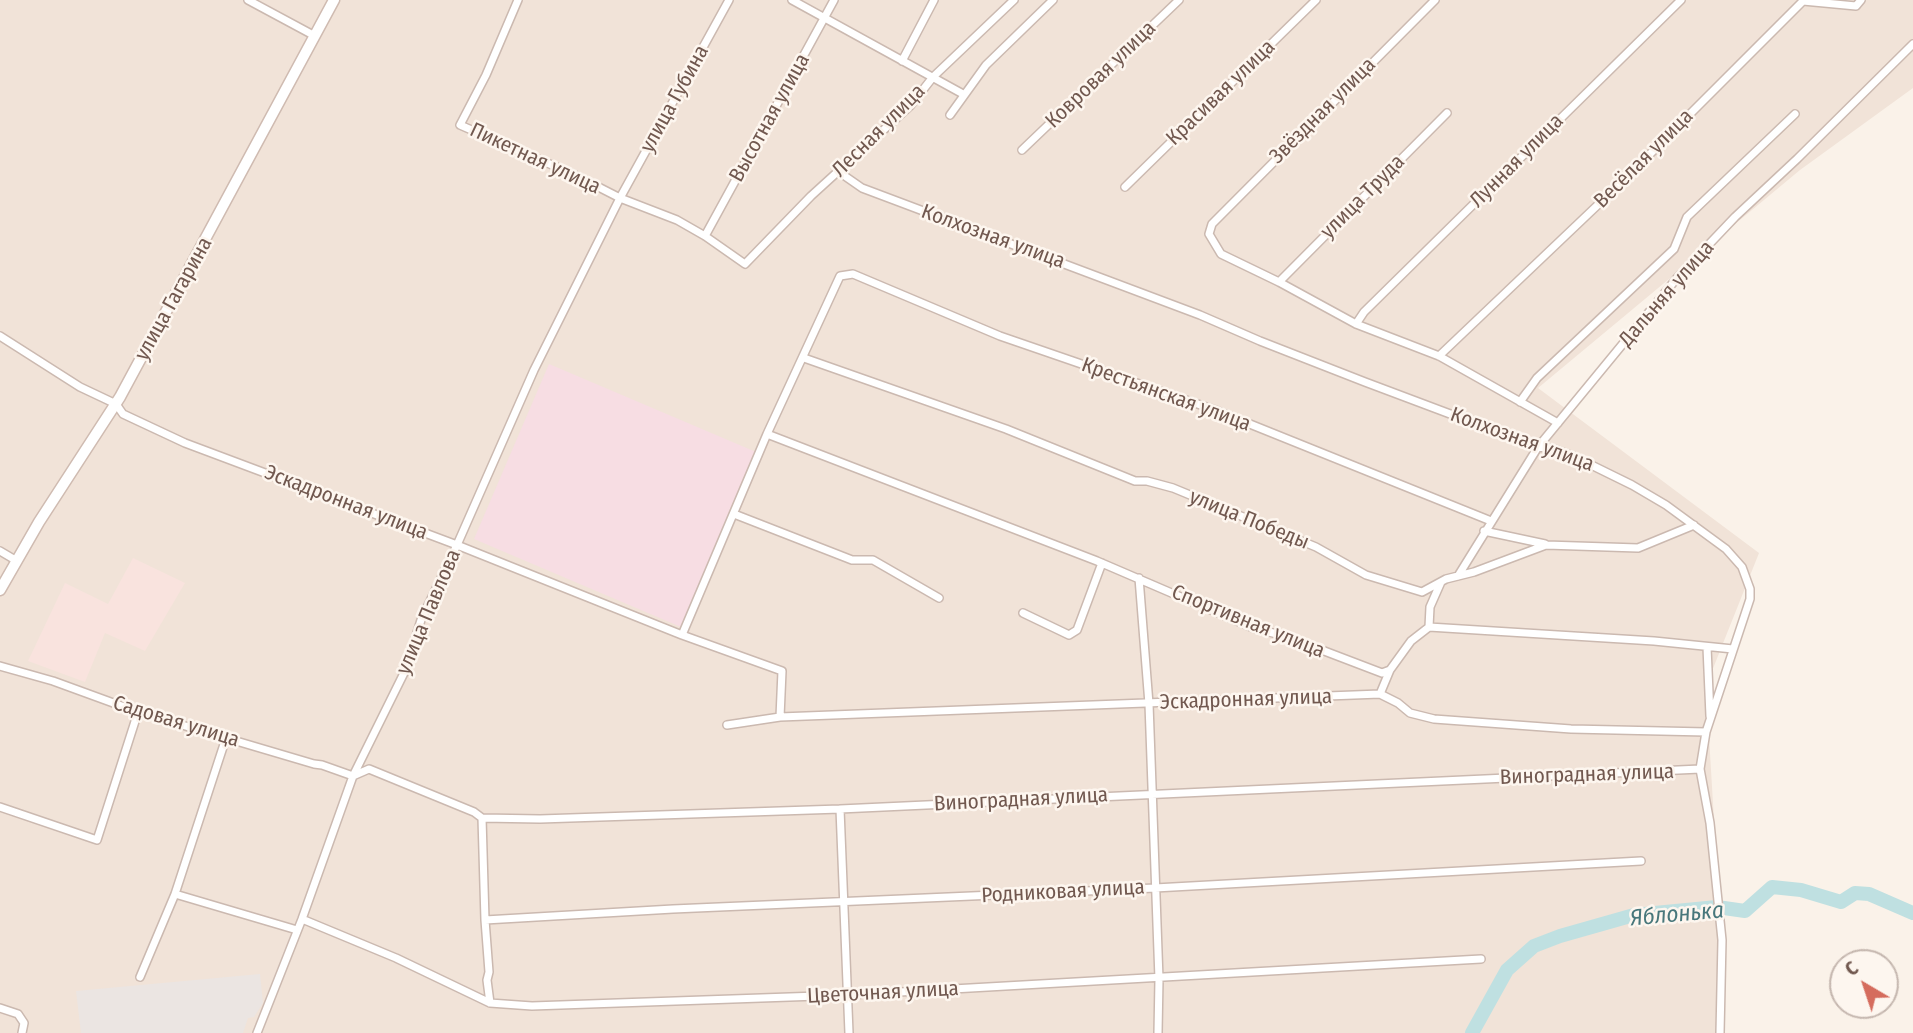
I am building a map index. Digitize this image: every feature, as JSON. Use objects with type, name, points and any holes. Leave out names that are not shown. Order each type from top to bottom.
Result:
[{"type":"street","points":[[248,0],[315,36]]},
{"type":"street","name":"улица Гагарина","points":[[0,590],[39,522],[116,404],[242,175],[334,0]]},
{"type":"street","name":"Пикетная улица","points":[[518,0],[486,75],[460,125],[575,175],[620,198]]},
{"type":"street","name":"улица Губина","points":[[620,198],[729,0]]},
{"type":"street","points":[[792,0],[963,94]]},
{"type":"street","name":"Высотная улица","points":[[705,236],[834,0]]},
{"type":"street","points":[[902,61],[934,0]]},
{"type":"street","name":"Лесная улица","points":[[705,236],[745,264],[811,196],[911,106],[933,77],[1014,0]]},
{"type":"street","name":"Лесная улица","points":[[950,115],[986,65],[1053,0]]},
{"type":"street","name":"Ковровая улица","points":[[1022,150],[1180,0]]},
{"type":"street","name":"Красивая улица","points":[[1125,187],[1317,0]]},
{"type":"street","name":"Звёздная улица","points":[[1279,282],[1221,254],[1209,234],[1212,224],[1434,0]]},
{"type":"street","name":"Лунная улица","points":[[1356,324],[1373,302],[1681,0]]},
{"type":"street","name":"Весёлая улица","points":[[1438,356],[1624,180],[1803,1],[1856,6],[1861,0]]},
{"type":"street","name":"Дальняя улица","points":[[1458,576],[1538,447],[1685,270],[1735,217],[1913,44]]},
{"type":"street","name":"улица Труда","points":[[1279,282],[1447,113]]},
{"type":"street","points":[[1520,402],[1536,378],[1674,249],[1687,217],[1795,114]]},
{"type":"street","name":"Колхозная улица","points":[[839,172],[862,188],[1162,300],[1260,341],[1538,447],[1554,449],[1622,479],[1666,505],[1726,549],[1742,566],[1750,589],[1750,599],[1706,732],[1700,769],[1719,898],[1718,915],[1722,940],[1720,1033]]},
{"type":"street","points":[[620,198],[677,220],[705,236]]},
{"type":"street","name":"улица Павлова","points":[[257,1033],[302,919],[353,776],[405,671],[421,620],[534,370],[620,198]]},
{"type":"street","name":"Крестьянская улица","points":[[804,358],[840,276],[853,274],[1000,336],[1215,410],[1491,520]]},
{"type":"street","points":[[1279,282],[1356,324],[1438,356],[1558,423]]},
{"type":"street","name":"Эскадронная улица","points":[[0,336],[80,387],[116,404],[122,414],[185,443],[782,671],[780,717]]},
{"type":"street","points":[[682,635],[767,434],[804,358]]},
{"type":"street","name":"улица Победы","points":[[804,358],[1006,429],[1135,481],[1147,481],[1172,488],[1316,547],[1366,575],[1422,592],[1441,582],[1546,545],[1639,548],[1694,524]]},
{"type":"street","name":"Спортивная улица","points":[[767,434],[1102,563],[1253,628],[1285,636],[1382,673],[1390,670]]},
{"type":"street","points":[[734,514],[852,560],[873,560],[939,598]]},
{"type":"street","points":[[1484,531],[1546,545]]},
{"type":"street","points":[[0,551],[17,561]]},
{"type":"street","points":[[1023,613],[1069,635],[1077,630],[1102,563]]},
{"type":"street","points":[[1139,578],[1149,704],[1159,979],[1158,1033]]},
{"type":"street","points":[[1429,627],[1430,607],[1441,582]]},
{"type":"street","points":[[1706,732],[1571,729],[1434,719],[1410,713],[1380,694],[1390,670],[1412,641],[1429,627],[1588,636],[1733,649]]},
{"type":"street","points":[[1707,647],[1711,721]]},
{"type":"street","name":"Садовая улица","points":[[0,666],[53,681],[138,712],[353,776]]},
{"type":"street","name":"Эскадронная улица","points":[[727,726],[780,717],[1380,694]]},
{"type":"street","points":[[0,807],[97,840],[138,712]]},
{"type":"street","points":[[140,978],[175,894],[226,738]]},
{"type":"street","name":"Виноградная улица","points":[[353,776],[369,769],[474,812],[482,818],[540,819],[1700,769]]},
{"type":"street","points":[[841,808],[849,1033]]},
{"type":"street","points":[[482,818],[489,972],[486,980],[490,1003]]},
{"type":"street","name":"Родниковая улица","points":[[485,920],[1155,888],[1641,860]]},
{"type":"street","points":[[175,894],[297,930]]},
{"type":"street","name":"Цветочная улица","points":[[302,919],[396,958],[490,1003],[532,1006],[846,995],[1159,979],[1481,958]]},
{"type":"street","points":[[0,1008],[18,1014],[24,1023],[22,1033]]},
{"type":"shaded area","points":[[0,0],[1913,0],[1913,88],[1800,170],[1538,388],[1759,553],[1706,686],[1725,1005],[1723,1033],[0,1033]]},
{"type":"shaded area","points":[[549,364],[756,452],[681,627],[474,539]]},
{"type":"shaded area","points":[[133,558],[185,583],[145,651],[105,633],[85,682],[28,661],[65,583],[108,604]]},
{"type":"shaded area","points":[[260,974],[263,1003],[254,1017],[248,1018],[243,1033],[81,1033],[76,991]]},
{"type":"waterway","name":"Яблонька","points":[[1472,1033],[1507,970],[1534,946],[1634,915],[1717,907],[1745,911],[1772,887],[1801,890],[1841,902],[1855,893],[1869,894],[1913,913]]}]
